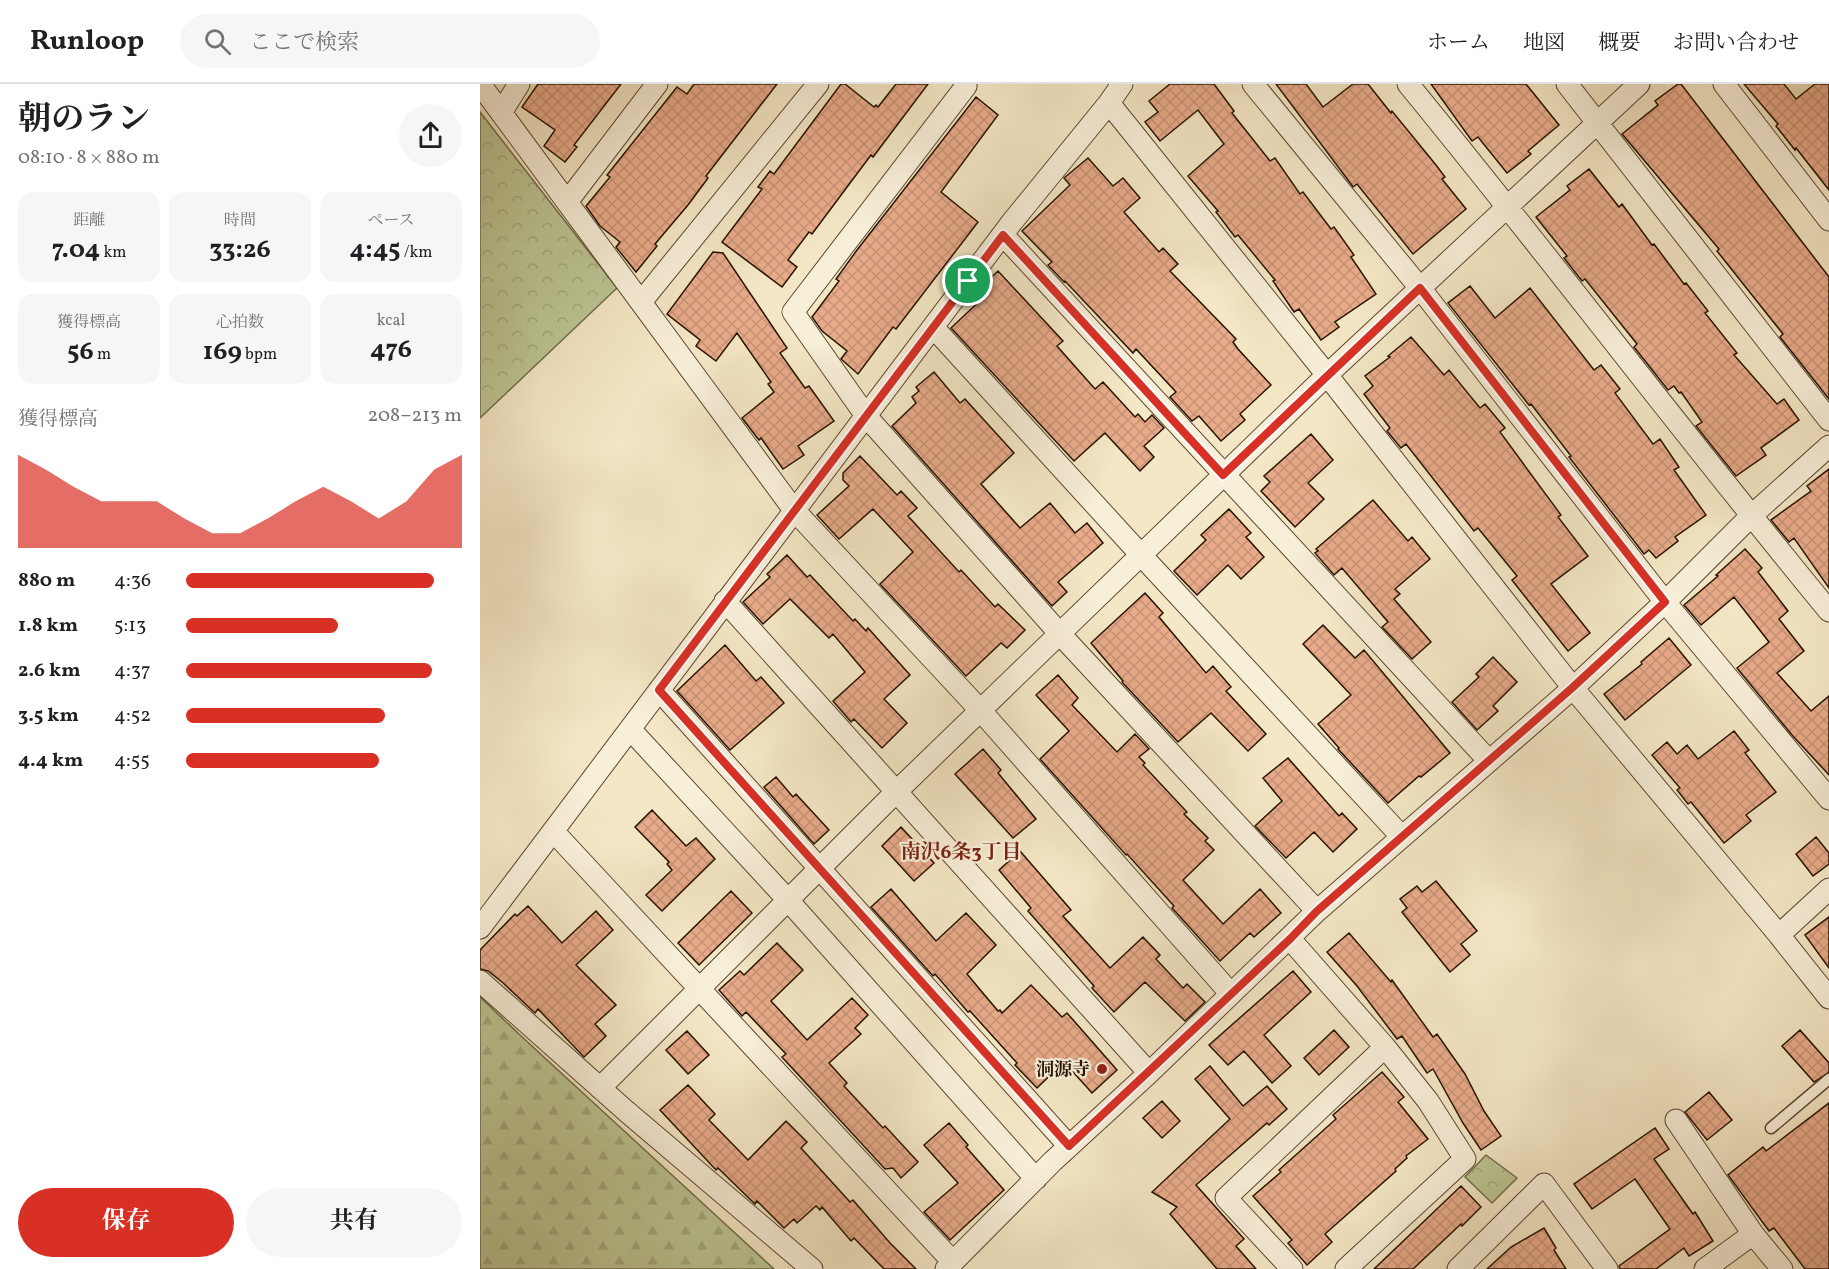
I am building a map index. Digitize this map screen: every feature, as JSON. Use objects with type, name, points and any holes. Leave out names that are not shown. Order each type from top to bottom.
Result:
[{"type":"street","points":[[480,84],[794,510],[981,711],[1231,994]]},
{"type":"street","points":[[501,113],[519,84]]},
{"type":"street","points":[[567,202],[657,84]]},
{"type":"street","points":[[641,302],[818,84]]},
{"type":"street","points":[[965,84],[966,86],[793,312],[866,416],[1060,634],[1317,911]]},
{"type":"street","points":[[480,928],[933,327],[1122,84]]},
{"type":"street","points":[[1253,84],[1420,288],[1665,602],[1829,799]]},
{"type":"street","points":[[1408,84],[1508,206],[1829,612]]},
{"type":"street","points":[[1567,84],[1829,420]]},
{"type":"street","points":[[600,1088],[897,791],[1223,475],[1639,84]]},
{"type":"street","points":[[1724,84],[1829,220]]},
{"type":"street","points":[[1109,103],[1327,375],[1572,688],[1829,998]]},
{"type":"street","points":[[1003,235],[1489,761]]},
{"type":"street","points":[[933,327],[1402,837]]},
{"type":"street","points":[[553,831],[950,1266],[1069,1146],[1149,1073],[1317,911],[1572,688],[1665,602],[1751,516],[1829,446]]},
{"type":"street","points":[[725,601],[1149,1073]]},
{"type":"street","points":[[659,690],[1069,1146]]},
{"type":"street","points":[[630,729],[787,900],[1036,1179]]},
{"type":"street","points":[[1779,935],[1829,889]]},
{"type":"street","points":[[1290,939],[1385,1047],[1428,1101],[1465,1159],[1347,1269]]},
{"type":"street","points":[[480,981],[600,1088],[812,1269]]},
{"type":"street","points":[[1292,1269],[1227,1198],[1385,1047]]},
{"type":"street","points":[[1676,1120],[1754,1234],[1782,1269]]},
{"type":"street","points":[[1458,1269],[1544,1184],[1607,1269]]},
{"type":"street","points":[[1705,1269],[1754,1234]]},
{"type":"lane","points":[[1771,1128],[1829,1079]]},
{"type":"green space","points":[[480,112],[617,288],[480,418]]},
{"type":"green space","points":[[480,997],[521,1036],[774,1269],[480,1269]]},
{"type":"green space","points":[[1486,1155],[1517,1178],[1492,1203],[1465,1177]]},
{"type":"building","points":[[538,84],[621,84],[574,145],[577,147],[565,162],[544,146],[555,130],[522,107]]},
{"type":"building","points":[[694,84],[777,84],[636,272],[616,247],[620,242],[600,226],[586,206],[610,177],[607,175],[677,87],[687,94]]},
{"type":"building","points":[[841,84],[845,84],[874,107],[876,105],[878,107],[896,84],[928,84],[812,234],[809,232],[788,260],[797,267],[782,287],[722,242],[762,189],[758,187],[770,171],[774,174]]},
{"type":"building","points":[[1170,84],[1214,84],[1234,111],[1232,113],[1270,161],[1275,158],[1300,194],[1303,192],[1331,229],[1334,227],[1354,255],[1351,257],[1376,294],[1335,322],[1339,327],[1321,340],[1299,309],[1294,312],[1273,281],[1275,280],[1238,235],[1235,237],[1216,212],[1218,211],[1188,176],[1224,144],[1198,110],[1160,141],[1145,122],[1158,112],[1149,101]]},
{"type":"building","points":[[1276,84],[1306,84],[1323,107],[1353,84],[1368,84],[1436,165],[1445,177],[1442,179],[1466,209],[1413,254],[1357,184],[1353,187]]},
{"type":"building","points":[[1431,84],[1526,84],[1559,125],[1528,151],[1531,154],[1507,173],[1478,137],[1472,141]]},
{"type":"building","points":[[1681,84],[1829,277],[1829,399],[1780,337],[1783,334],[1717,251],[1719,249],[1622,134],[1658,105],[1655,101]]},
{"type":"building","points":[[1744,84],[1784,84],[1796,99],[1815,84],[1829,84],[1829,190],[1776,126],[1778,124]]},
{"type":"building","points":[[976,97],[998,115],[941,192],[978,222],[896,329],[893,327],[858,374],[841,359],[847,351],[822,331],[812,317],[839,281],[836,279],[857,250]]},
{"type":"building","points":[[1088,158],[1113,186],[1123,178],[1140,198],[1124,212],[1159,252],[1163,248],[1178,264],[1170,271],[1236,339],[1233,342],[1238,349],[1271,385],[1240,414],[1245,420],[1221,441],[1199,416],[1192,421],[1170,397],[1176,392],[1136,349],[1133,353],[1064,282],[1048,265],[1052,262],[1022,231],[1070,185],[1064,178]]},
{"type":"building","points":[[1589,169],[1619,207],[1622,204],[1652,245],[1654,244],[1708,311],[1705,313],[1737,353],[1734,355],[1777,404],[1784,399],[1799,420],[1761,448],[1766,455],[1736,476],[1696,426],[1702,422],[1681,392],[1679,393],[1674,386],[1668,390],[1634,347],[1637,344],[1585,279],[1582,281],[1564,258],[1567,256],[1536,217],[1570,190],[1567,186]]},
{"type":"building","points":[[713,252],[723,253],[787,348],[780,353],[805,388],[809,386],[834,421],[798,446],[804,455],[783,469],[761,438],[759,440],[742,418],[774,392],[768,384],[771,382],[737,333],[716,361],[696,346],[700,340],[667,314]]},
{"type":"building","points":[[998,271],[1063,341],[1057,346],[1095,389],[1103,382],[1135,417],[1138,414],[1145,422],[1152,415],[1164,428],[1144,446],[1154,457],[1140,471],[1105,433],[1074,461],[951,328],[985,296],[979,289]]},
{"type":"building","points":[[1470,286],[1495,318],[1530,288],[1594,370],[1601,365],[1620,389],[1615,393],[1653,444],[1660,439],[1679,467],[1674,470],[1706,515],[1675,537],[1678,541],[1656,558],[1649,550],[1644,554],[1531,404],[1529,405],[1448,303]]},
{"type":"building","points":[[1411,337],[1444,375],[1449,370],[1480,408],[1485,404],[1505,428],[1500,432],[1561,515],[1558,517],[1588,556],[1551,584],[1590,633],[1568,651],[1512,580],[1517,576],[1478,528],[1474,531],[1406,444],[1401,448],[1387,431],[1390,428],[1364,394],[1373,386],[1365,376]]},
{"type":"building","points":[[934,372],[960,403],[965,399],[1014,453],[981,484],[1020,528],[1050,503],[1075,533],[1087,523],[1103,543],[1058,582],[1067,592],[1052,606],[892,426],[916,403],[912,397],[919,391],[916,387]]},
{"type":"building","points":[[1311,434],[1333,460],[1308,483],[1324,499],[1295,527],[1261,491],[1270,482],[1264,476]]},
{"type":"building","points":[[860,456],[897,495],[901,491],[917,508],[908,516],[959,572],[961,570],[995,607],[998,604],[1025,630],[1007,648],[1001,643],[966,676],[880,584],[913,552],[873,509],[839,539],[817,515],[849,486],[843,480],[843,473]]},
{"type":"building","points":[[1829,469],[1829,588],[1794,538],[1789,542],[1771,520],[1811,491],[1807,486]]},
{"type":"building","points":[[1373,500],[1408,541],[1412,537],[1430,559],[1395,589],[1400,594],[1394,599],[1431,642],[1412,659],[1382,627],[1388,622],[1342,568],[1334,575],[1315,553],[1318,551],[1316,549]]},
{"type":"building","points":[[1229,509],[1251,533],[1246,537],[1264,557],[1241,579],[1228,565],[1197,595],[1174,571],[1206,540],[1201,535]]},
{"type":"building","points":[[1745,549],[1762,568],[1758,572],[1788,611],[1779,619],[1804,651],[1777,673],[1811,711],[1829,696],[1829,775],[1792,735],[1737,668],[1769,642],[1734,597],[1701,625],[1684,605]]},
{"type":"building","points":[[787,555],[807,577],[810,575],[853,621],[855,619],[866,631],[868,628],[910,675],[884,699],[907,723],[882,748],[854,719],[851,722],[833,701],[865,672],[833,634],[829,638],[790,599],[763,624],[743,602],[770,577],[767,574]]},
{"type":"building","points":[[1145,593],[1163,613],[1159,617],[1206,673],[1213,666],[1231,687],[1226,691],[1266,734],[1248,751],[1211,713],[1178,742],[1122,682],[1091,643]]},
{"type":"building","points":[[1323,625],[1355,658],[1364,650],[1450,753],[1388,803],[1318,724],[1351,695],[1303,644]]},
{"type":"building","points":[[1669,638],[1691,665],[1625,720],[1604,694],[1642,664],[1641,662]]},
{"type":"building","points":[[725,645],[756,681],[761,677],[784,703],[730,750],[677,691]]},
{"type":"building","points":[[1493,657],[1517,682],[1493,706],[1498,711],[1477,730],[1452,702],[1479,677],[1476,674]]},
{"type":"building","points":[[1058,675],[1078,698],[1072,705],[1117,752],[1135,734],[1149,749],[1139,757],[1145,763],[1143,765],[1187,812],[1184,814],[1208,838],[1205,841],[1214,850],[1183,880],[1223,924],[1260,889],[1281,913],[1254,937],[1250,933],[1220,961],[1172,908],[1174,906],[1040,759],[1069,731],[1036,695]]},
{"type":"building","points":[[1734,731],[1749,750],[1745,753],[1776,792],[1746,815],[1751,821],[1724,843],[1691,802],[1688,804],[1677,790],[1680,788],[1652,755],[1667,742],[1677,754],[1687,745],[1698,759]]},
{"type":"building","points":[[983,749],[1001,770],[998,773],[1036,819],[1013,838],[955,774]]},
{"type":"building","points":[[1288,758],[1339,816],[1342,813],[1357,829],[1333,852],[1314,832],[1286,858],[1255,826],[1282,801],[1263,778]]},
{"type":"building","points":[[776,777],[793,797],[796,794],[829,830],[814,844],[764,787]]},
{"type":"building","points":[[652,810],[686,846],[696,838],[715,859],[662,911],[646,895],[672,870],[667,864],[669,862],[635,827]]},
{"type":"building","points":[[901,827],[934,863],[914,881],[882,846]]},
{"type":"building","points":[[1816,837],[1829,853],[1829,864],[1813,876],[1796,854]]},
{"type":"building","points":[[1020,851],[1071,910],[1063,916],[1110,968],[1143,937],[1160,955],[1156,959],[1183,988],[1187,984],[1205,1002],[1185,1021],[1145,982],[1114,1012],[1028,911],[1031,908],[999,870]]},
{"type":"building","points":[[1436,881],[1477,931],[1461,944],[1470,955],[1450,972],[1402,912],[1407,908],[1400,899],[1417,886],[1422,892]]},
{"type":"building","points":[[891,889],[936,941],[966,913],[996,945],[967,974],[998,1011],[1002,1013],[1031,985],[1062,1017],[1067,1013],[1117,1070],[1092,1093],[1064,1062],[1037,1088],[970,1011],[968,1012],[935,974],[933,976],[871,907]]},
{"type":"building","points":[[731,891],[752,913],[699,965],[678,943]]},
{"type":"building","points":[[528,906],[562,943],[596,911],[613,930],[576,965],[616,1005],[595,1024],[606,1036],[584,1057],[538,1009],[535,1013],[502,982],[488,971],[480,969],[480,950],[515,914],[517,916]]},
{"type":"building","points":[[1829,917],[1829,968],[1805,935]]},
{"type":"building","points":[[1349,933],[1391,982],[1392,980],[1433,1037],[1437,1034],[1465,1074],[1484,1111],[1501,1136],[1481,1150],[1433,1069],[1427,1073],[1402,1036],[1397,1039],[1357,986],[1327,952]]},
{"type":"building","points":[[777,943],[803,970],[771,1001],[807,1040],[852,998],[868,1015],[855,1028],[861,1034],[829,1063],[847,1083],[844,1086],[918,1162],[901,1178],[893,1168],[885,1169],[782,1057],[786,1054],[746,1012],[742,1016],[719,990],[740,971],[744,975]]},
{"type":"building","points":[[1293,971],[1311,992],[1264,1035],[1291,1066],[1272,1083],[1244,1051],[1228,1065],[1209,1045]]},
{"type":"building","points":[[1334,1030],[1349,1047],[1319,1075],[1304,1058]]},
{"type":"building","points":[[1800,1030],[1829,1063],[1829,1072],[1814,1082],[1782,1046]]},
{"type":"building","points":[[687,1031],[709,1055],[688,1074],[666,1050]]},
{"type":"building","points":[[1210,1066],[1243,1106],[1267,1086],[1287,1109],[1269,1125],[1267,1123],[1196,1185],[1244,1239],[1236,1246],[1256,1269],[1217,1269],[1170,1214],[1177,1207],[1152,1192],[1230,1119],[1195,1079]]},
{"type":"building","points":[[1382,1072],[1404,1097],[1398,1102],[1428,1139],[1406,1156],[1407,1158],[1395,1169],[1396,1171],[1325,1234],[1332,1242],[1307,1265],[1288,1243],[1292,1240],[1253,1196],[1336,1119],[1333,1115]]},
{"type":"building","points":[[688,1085],[715,1114],[709,1120],[748,1160],[786,1121],[807,1142],[801,1148],[850,1202],[853,1200],[916,1269],[884,1269],[854,1238],[851,1241],[822,1207],[820,1210],[816,1206],[797,1223],[794,1219],[784,1228],[757,1201],[755,1204],[718,1168],[716,1170],[660,1110]]},
{"type":"building","points":[[1709,1092],[1732,1120],[1707,1140],[1685,1112]]},
{"type":"building","points":[[1162,1101],[1180,1121],[1162,1138],[1143,1118]]},
{"type":"building","points":[[1829,1103],[1829,1269],[1805,1269],[1774,1228],[1769,1231],[1728,1175],[1763,1147],[1766,1151]]},
{"type":"building","points":[[949,1123],[968,1145],[966,1147],[1004,1190],[950,1240],[924,1212],[958,1183],[924,1145]]},
{"type":"building","points":[[1655,1128],[1669,1149],[1654,1159],[1693,1214],[1695,1212],[1713,1241],[1689,1256],[1684,1248],[1656,1269],[1620,1269],[1619,1266],[1670,1229],[1635,1179],[1592,1209],[1574,1184]]},
{"type":"building","points":[[1461,1186],[1481,1207],[1462,1226],[1461,1224],[1413,1269],[1374,1269]]},
{"type":"building","points":[[1544,1228],[1566,1269],[1487,1269],[1511,1247]]},
{"type":"place","name":"洞源寺","points":[[1102,1069]]},
{"type":"district","name":"南沢6条3丁目","points":[[961,851]]},
{"type":"route","points":[[1003,235],[1223,475],[1420,288],[1665,602],[1572,688],[1317,911],[1149,1073],[1069,1146],[659,690],[968,281],[1003,235]]}]
